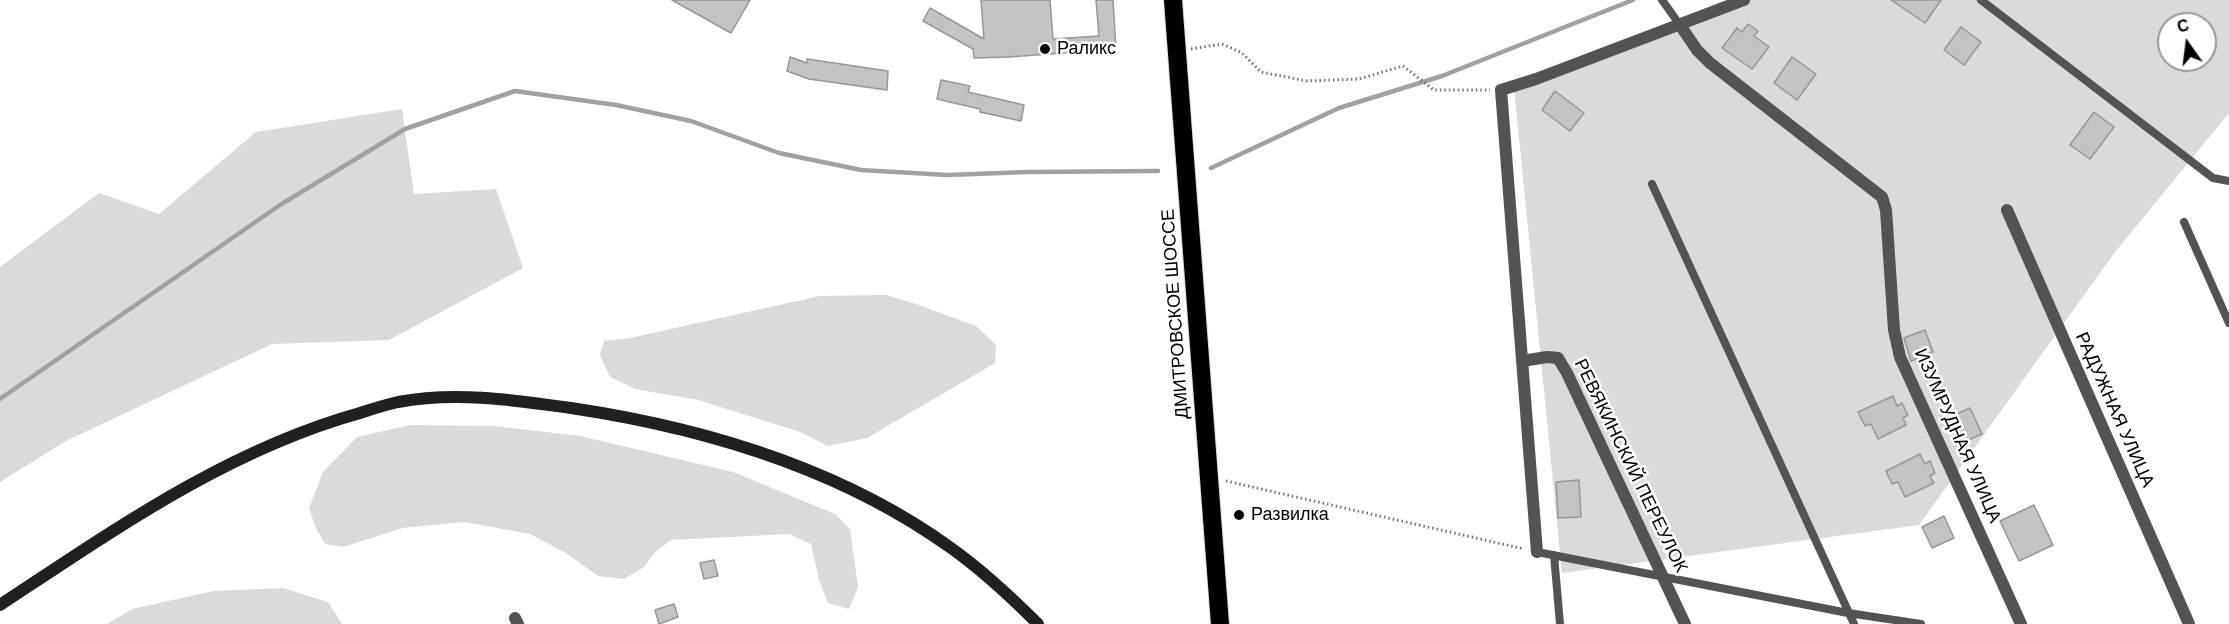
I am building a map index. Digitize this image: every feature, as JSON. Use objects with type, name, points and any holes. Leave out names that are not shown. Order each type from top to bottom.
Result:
[{"type":"highway","name":"ДМИТРОВСКОЕ ШОССЕ","points":[[1173,0],[1220,624]]},
{"type":"street","points":[[1537,552],[1501,90],[1536,79],[1744,0]]},
{"type":"street","name":"ИЗУМРУДНАЯ УЛИЦА","points":[[1680,25],[1697,50],[1710,63],[1882,197],[1887,221],[1894,330],[1900,357],[2021,624]]},
{"type":"street","name":"РАДУЖНАЯ УЛИЦА","points":[[2007,210],[2189,624]]},
{"type":"street","name":"РЕВЯКИНСКИЙ ПЕРЕУЛОК","points":[[1522,361],[1547,357],[1558,358],[1685,624]]},
{"type":"street","points":[[0,605],[190,483],[259,449],[328,422],[389,405],[454,396],[519,400],[632,417],[731,442],[818,473],[888,507],[952,548],[1038,624]]},
{"type":"lane","points":[[1662,0],[1680,25]]},
{"type":"lane","points":[[1981,0],[2213,178],[2229,181]]},
{"type":"lane","points":[[1652,184],[1854,624]]},
{"type":"lane","points":[[2184,222],[2229,323]]},
{"type":"lane","points":[[1537,552],[1848,613],[1921,624]]},
{"type":"lane","points":[[1554,555],[1560,624]]},
{"type":"path","points":[[1178,51],[1222,44],[1242,53],[1261,72],[1307,81],[1359,79],[1403,66],[1434,90],[1501,90]]},
{"type":"path","points":[[1210,478],[1537,552]]},
{"type":"shaded area","points":[[1726,0],[2229,0],[2229,113],[2115,252],[1919,525],[1562,573],[1514,87]]},
{"type":"shaded area","points":[[402,109],[414,194],[496,189],[523,268],[389,340],[272,344],[66,441],[0,482],[0,267],[99,193],[159,214],[256,132]]},
{"type":"shaded area","points":[[886,295],[976,326],[996,345],[995,363],[867,438],[828,446],[800,432],[698,400],[635,389],[610,377],[600,355],[604,341],[630,338],[820,296]]},
{"type":"shaded area","points":[[411,425],[494,426],[580,436],[733,472],[835,514],[850,529],[858,587],[849,609],[828,603],[819,580],[811,544],[789,534],[671,540],[653,554],[644,567],[624,579],[598,576],[566,553],[530,534],[464,522],[403,528],[343,547],[325,544],[309,508],[323,472],[357,437]]},
{"type":"shaded area","points":[[283,588],[328,602],[342,624],[107,624],[132,609],[214,591]]},
{"type":"building","points":[[672,0],[750,0],[731,33]]},
{"type":"building","points":[[981,0],[1050,0],[1053,39],[1099,36],[1096,0],[1113,0],[1116,49],[974,58],[973,49],[923,21],[930,8],[984,39]]},
{"type":"building","points":[[1891,0],[1941,0],[1925,23]]},
{"type":"building","points":[[1748,24],[1758,31],[1754,36],[1769,47],[1752,69],[1722,48],[1737,28],[1742,32]]},
{"type":"building","points":[[1961,27],[1981,42],[1964,65],[1944,50]]},
{"type":"building","points":[[790,57],[807,63],[807,59],[888,71],[887,90],[809,79],[787,71]]},
{"type":"building","points":[[1792,57],[1816,74],[1797,100],[1774,83]]},
{"type":"building","points":[[941,80],[970,86],[968,92],[1024,105],[1021,121],[937,99]]},
{"type":"building","points":[[1555,91],[1584,113],[1570,131],[1542,110]]},
{"type":"building","points":[[2094,112],[2114,127],[2090,159],[2070,145]]},
{"type":"building","points":[[1925,330],[1933,352],[1911,361],[1904,338]]},
{"type":"building","points":[[1893,396],[1897,406],[1902,403],[1908,415],[1903,418],[1906,425],[1878,439],[1871,424],[1865,426],[1858,412]]},
{"type":"building","points":[[1970,408],[1982,434],[1964,442],[1952,416]]},
{"type":"building","points":[[1920,454],[1925,464],[1930,461],[1935,473],[1930,476],[1934,483],[1905,497],[1898,482],[1892,484],[1886,471]]},
{"type":"building","points":[[1579,480],[1581,517],[1558,518],[1556,482]]},
{"type":"building","points":[[2034,505],[2053,545],[2019,561],[2000,521]]},
{"type":"building","points":[[1944,516],[1954,538],[1932,548],[1922,527]]},
{"type":"building","points":[[714,560],[718,576],[704,579],[700,563]]},
{"type":"building","points":[[674,604],[678,617],[659,624],[655,610]]},
{"type":"waterway","points":[[1211,168],[1339,108],[1442,76],[1633,0]]},
{"type":"waterway","points":[[0,399],[280,205],[405,129],[515,91],[616,105],[691,121],[779,153],[861,170],[947,175],[1158,171]]},
{"type":"place","name":"Раликс","points":[[1045,49]]},
{"type":"place","name":"Развилка","points":[[1239,515]]}]
